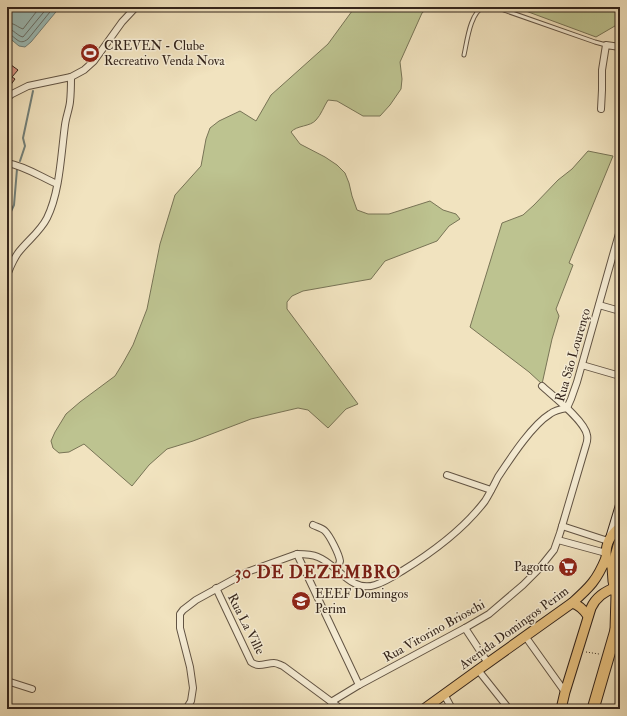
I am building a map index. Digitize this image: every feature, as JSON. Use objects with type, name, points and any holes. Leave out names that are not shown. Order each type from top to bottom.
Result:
[{"type":"highway","points":[[593,709],[618,626],[613,567],[613,539]]},
{"type":"main road","points":[[560,709],[591,608],[602,594],[615,587],[610,576],[606,555],[620,527]]},
{"type":"main road","name":"Avenida Domingos Perim","points":[[424,709],[572,603],[596,579],[606,555]]},
{"type":"main road","points":[[572,603],[581,608],[588,616]]},
{"type":"street","points":[[7,98],[28,86],[71,77],[84,70],[94,62],[122,22],[136,7]]},
{"type":"street","points":[[601,109],[602,70],[606,45],[620,47]]},
{"type":"street","points":[[7,275],[17,255],[38,232],[50,212],[57,184],[65,124],[70,103],[71,77]]},
{"type":"street","points":[[7,163],[14,164],[57,184]]},
{"type":"street","name":"Rua São Lourenço","points":[[562,526],[588,437],[582,424],[567,408],[574,392],[620,230]]},
{"type":"street","points":[[599,305],[620,311]]},
{"type":"street","points":[[582,365],[620,376]]},
{"type":"street","points":[[542,386],[567,408]]},
{"type":"street","points":[[186,709],[191,701],[193,688],[190,667],[180,628],[180,614],[187,606],[216,588],[247,572],[297,554],[318,557],[346,578],[361,586],[367,587],[375,585],[388,579],[422,558],[449,538],[479,508],[486,499],[505,466],[541,421],[554,411],[567,408]]},
{"type":"street","points":[[447,475],[491,490]]},
{"type":"street","points":[[562,526],[613,539],[620,505]]},
{"type":"street","points":[[313,525],[325,531],[333,543],[340,561],[337,571]]},
{"type":"street","name":"Rua Vitorino Brioschi","points":[[331,702],[359,685],[489,614],[523,585],[547,559],[554,550],[562,526]]},
{"type":"street","points":[[558,540],[606,555]]},
{"type":"street","points":[[297,554],[359,685]]},
{"type":"street","name":"Rua La Ville","points":[[216,588],[251,662],[257,665],[274,663],[283,666],[340,709]]},
{"type":"street","points":[[465,628],[488,663]]},
{"type":"street","points":[[525,636],[565,692]]},
{"type":"street","points":[[478,670],[509,709]]},
{"type":"street","points":[[7,680],[32,689]]},
{"type":"street","points":[[444,694],[452,709]]},
{"type":"street","points":[[619,709],[620,705]]},
{"type":"lane","points":[[464,55],[474,18],[477,11],[484,7]]},
{"type":"lane","points":[[492,7],[606,45]]},
{"type":"path","points":[[578,651],[609,656]]},
{"type":"green space","points":[[355,7],[429,7],[422,13],[400,62],[402,79],[401,89],[380,116],[363,116],[337,101],[328,100],[316,120],[291,132],[300,144],[325,157],[337,165],[345,173],[357,210],[368,214],[389,214],[430,201],[443,210],[456,214],[460,219],[449,226],[437,241],[385,261],[371,279],[303,291],[292,296],[287,302],[287,309],[358,404],[346,409],[328,428],[308,410],[298,408],[251,419],[193,441],[167,449],[149,465],[132,486],[84,444],[69,452],[59,453],[53,448],[51,441],[66,414],[115,376],[133,345],[147,309],[160,244],[175,195],[201,166],[206,139],[210,128],[219,121],[240,111],[256,121],[271,95],[328,44]]},
{"type":"green space","points":[[515,7],[620,7],[620,23],[596,37]]},
{"type":"green space","points":[[588,151],[613,156],[569,263],[573,265],[556,309],[559,316],[552,339],[542,384],[529,372],[470,327],[502,223],[523,215],[558,180],[572,169]]},
{"type":"water","points":[[7,7],[60,7],[31,42],[25,47],[19,46],[7,36]]},
{"type":"building","points":[[7,62],[18,70],[12,77],[15,79],[7,90]]},
{"type":"waterway","points":[[20,161],[25,146],[23,138],[33,91]]},
{"type":"waterway","points":[[7,220],[14,205],[17,169]]},
{"type":"place","name":"CREVEN - Clube Recreativo Venda Nova","points":[[90,53]]},
{"type":"place","name":"Pagotto","points":[[568,567]]},
{"type":"place","name":"EEEF Domingos Perim","points":[[301,601]]},
{"type":"district","name":"30 DE DEZEMBRO","points":[[318,572]]}]
